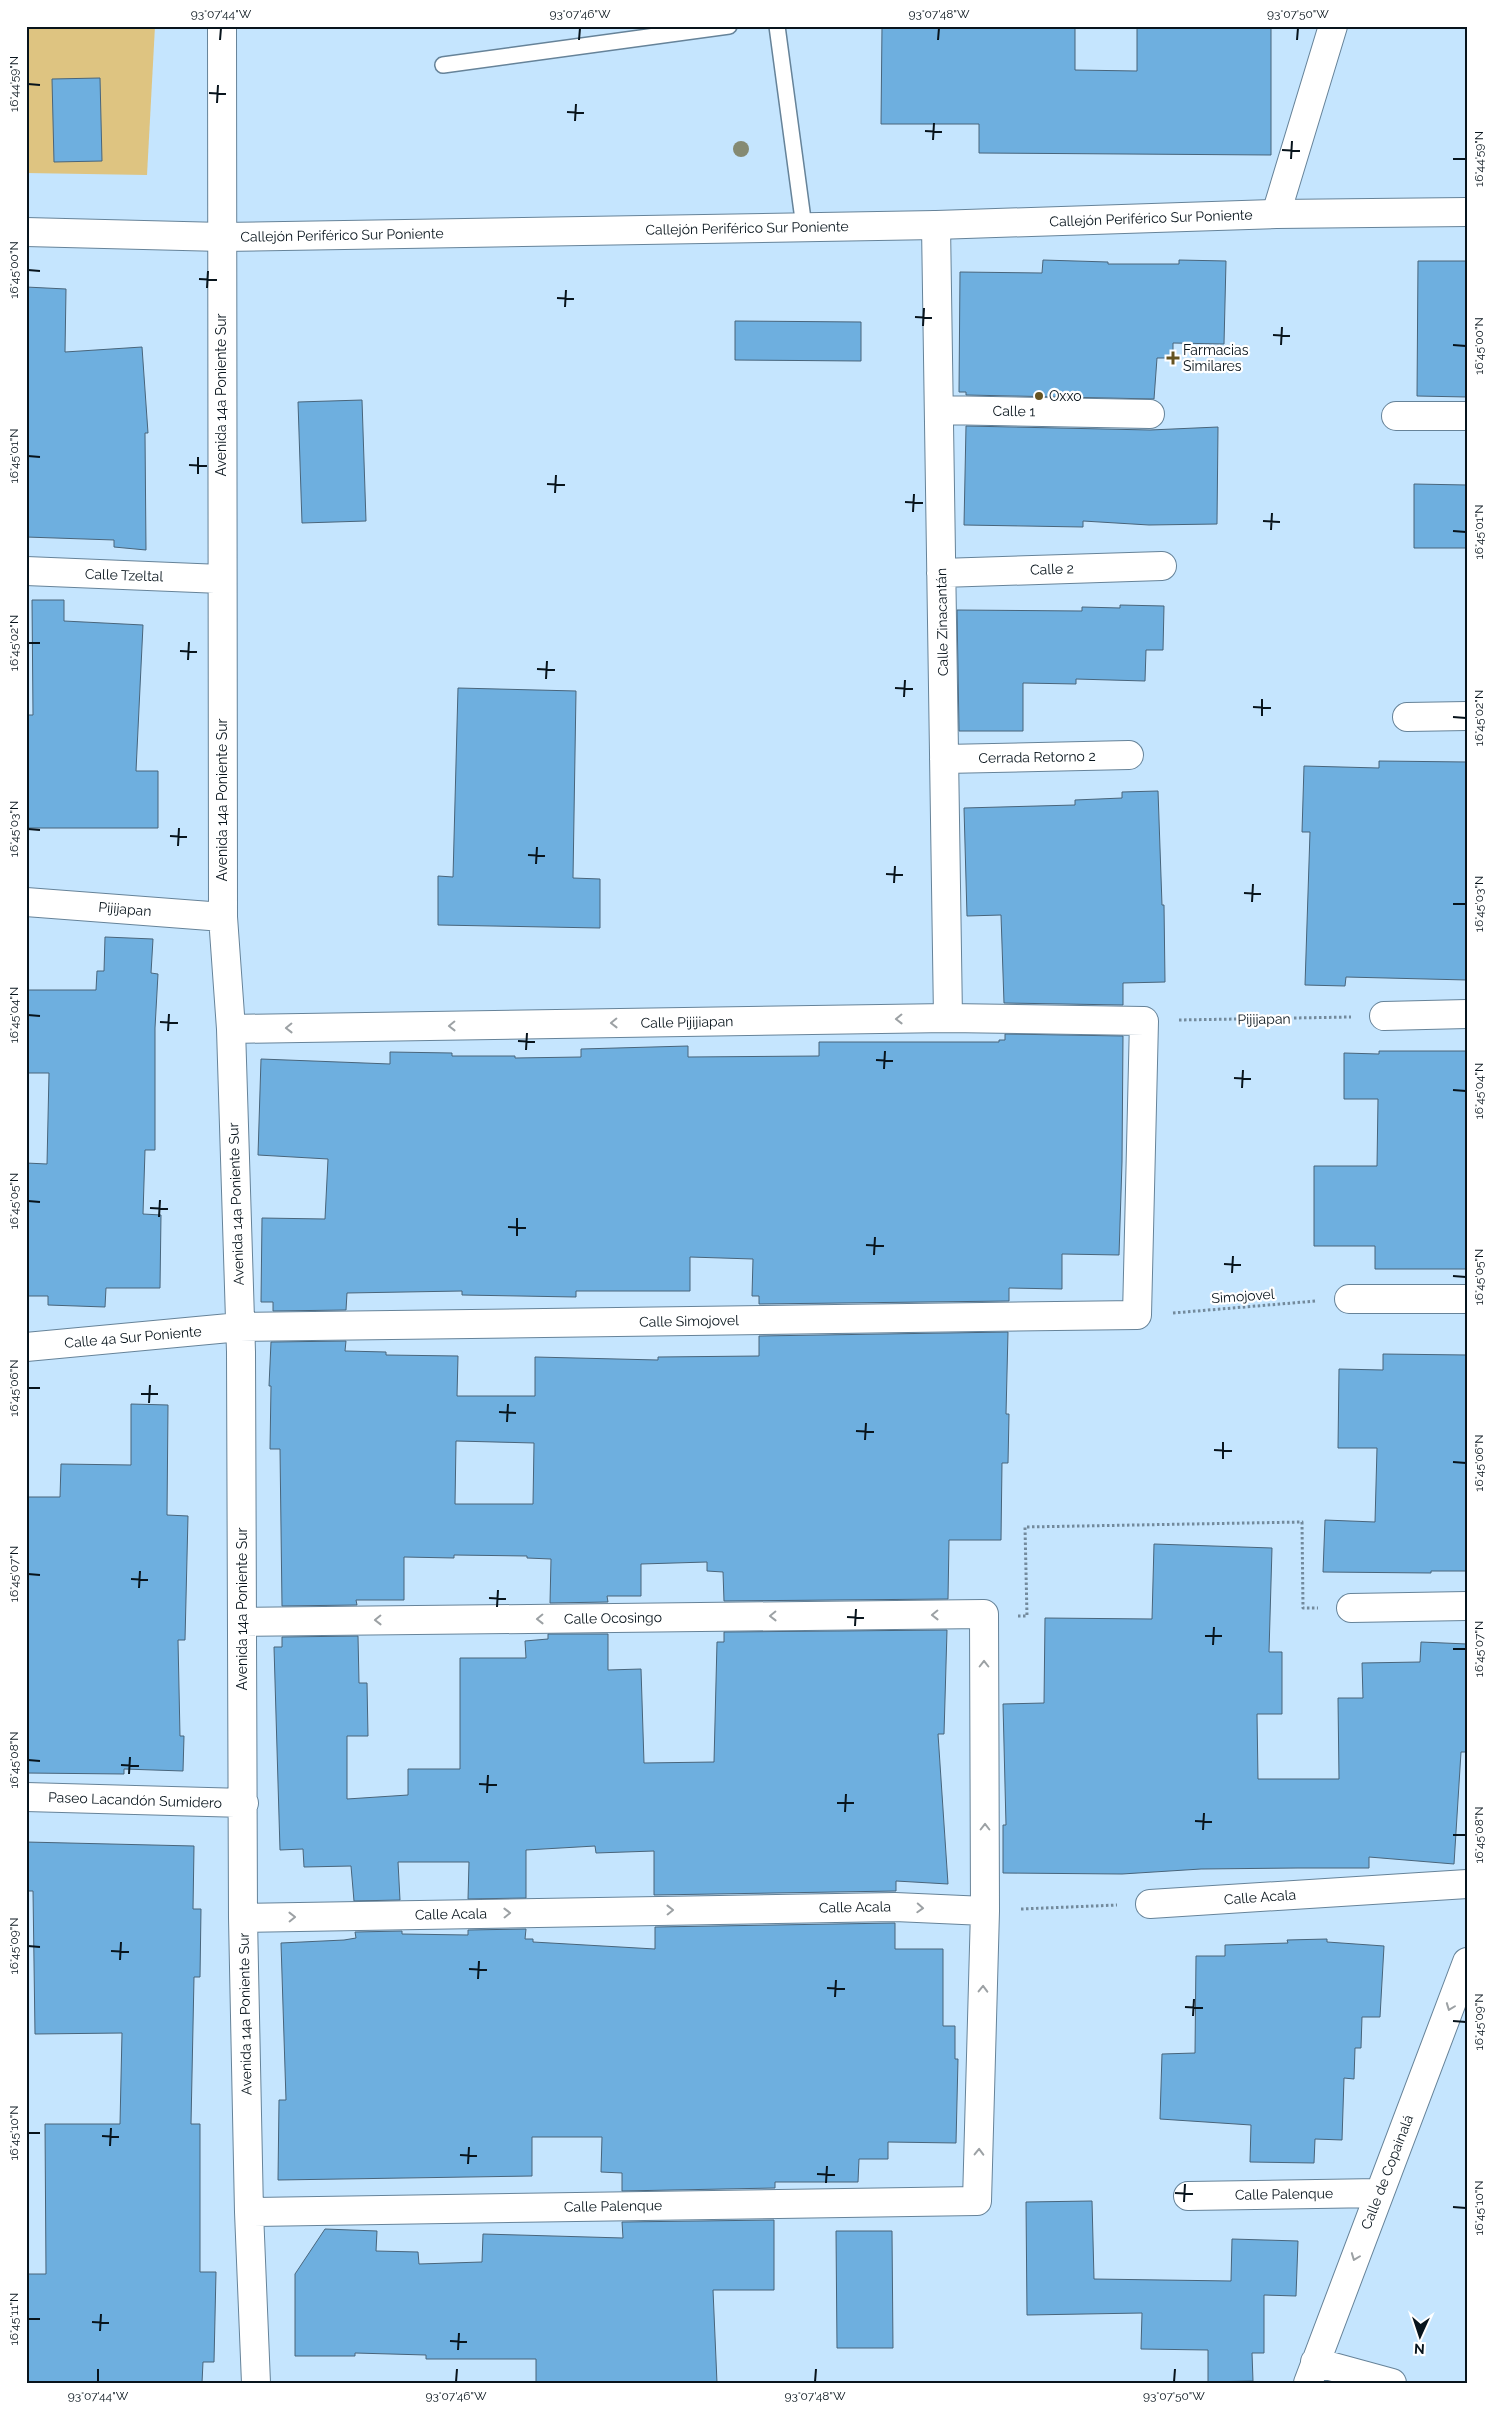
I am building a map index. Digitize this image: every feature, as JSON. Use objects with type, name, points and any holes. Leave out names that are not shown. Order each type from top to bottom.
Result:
[{"type":"street","name":"Avenida 14a Poniente Sur","points":[[222,26],[221,579],[223,917],[231,1029],[240,1327],[244,1803],[243,1918],[249,2212],[256,2383]]},
{"type":"street","points":[[1276,214],[1334,26]]},
{"type":"street","name":"Callejón Periférico Sur Poniente","points":[[26,232],[222,237],[936,225],[1276,214],[1467,212]]},
{"type":"street","name":"Calle Zinacantán","points":[[936,225],[948,1018]]},
{"type":"street","name":"Calle 1","points":[[939,410],[1150,414]]},
{"type":"street","points":[[1396,416],[1467,416]]},
{"type":"street","name":"Calle 2","points":[[941,573],[1162,566]]},
{"type":"street","name":"Calle Tzeltal","points":[[26,571],[221,579]]},
{"type":"street","points":[[1407,717],[1467,716]]},
{"type":"street","name":"Cerrada Retorno 2","points":[[944,759],[1129,755]]},
{"type":"street","name":"Pijijapan","points":[[26,902],[223,917]]},
{"type":"street","points":[[1384,1016],[1467,1014]]},
{"type":"street","name":"Calle Pijijiapan","points":[[231,1029],[948,1018],[1144,1021]]},
{"type":"street","points":[[1137,1315],[1144,1021]]},
{"type":"street","points":[[1350,1299],[1467,1299]]},
{"type":"street","name":"Calle Simojovel","points":[[240,1327],[1137,1315]]},
{"type":"street","name":"Calle 4a Sur Poniente","points":[[26,1347],[240,1327]]},
{"type":"street","points":[[1351,1608],[1467,1606]]},
{"type":"street","points":[[984,1614],[985,1911]]},
{"type":"street","name":"Calle Ocosingo","points":[[242,1622],[984,1614]]},
{"type":"street","name":"Paseo Lacandón Sumidero","points":[[26,1797],[244,1803]]},
{"type":"street","name":"Calle Acala","points":[[1150,1904],[1467,1884]]},
{"type":"street","name":"Calle Acala","points":[[243,1918],[894,1907],[985,1911]]},
{"type":"street","name":"Calle Palenque","points":[[249,2212],[977,2201],[985,1911]]},
{"type":"street","name":"Calle de Copainalá","points":[[1312,2372],[1467,1962]]},
{"type":"street","name":"Calle Palenque","points":[[1188,2196],[1380,2193]]},
{"type":"street","points":[[1312,2372],[1392,2383]]},
{"type":"lane","points":[[443,65],[729,26]]},
{"type":"lane","points":[[777,26],[804,227]]},
{"type":"path","name":"Pijijapan","points":[[1144,1021],[1384,1016]]},
{"type":"path","name":"Simojovel","points":[[1137,1315],[1350,1299]]},
{"type":"path","points":[[984,1614],[1027,1616],[1026,1527],[1302,1522],[1303,1608],[1351,1608]]},
{"type":"path","points":[[985,1911],[1150,1904]]},
{"type":"shaded area","points":[[26,26],[155,26],[147,175],[26,173]]},
{"type":"building","points":[[882,26],[1075,26],[1075,70],[1137,71],[1137,26],[1271,26],[1271,155],[979,153],[979,124],[881,124]]},
{"type":"building","points":[[100,78],[102,161],[54,162],[52,79]]},
{"type":"building","points":[[1043,260],[1108,262],[1108,264],[1179,264],[1179,260],[1226,261],[1224,344],[1173,343],[1173,358],[1157,358],[1154,399],[966,395],[966,392],[959,392],[960,272],[1042,273]]},
{"type":"building","points":[[1418,261],[1467,261],[1467,397],[1417,396]]},
{"type":"building","points":[[26,287],[66,289],[65,352],[142,347],[148,433],[145,433],[146,550],[114,547],[114,540],[26,537]]},
{"type":"building","points":[[735,321],[861,322],[861,361],[735,360]]},
{"type":"building","points":[[362,400],[366,521],[302,523],[298,402]]},
{"type":"building","points":[[966,426],[1150,430],[1218,427],[1217,524],[1149,525],[1083,521],[1083,527],[964,525]]},
{"type":"building","points":[[1414,484],[1467,485],[1467,548],[1414,548]]},
{"type":"building","points":[[32,600],[64,600],[64,621],[143,625],[136,771],[158,771],[158,828],[26,828],[26,715],[33,715]]},
{"type":"building","points":[[1120,605],[1164,606],[1163,650],[1146,650],[1145,681],[1076,679],[1076,684],[1023,683],[1023,731],[959,731],[957,610],[1082,611],[1082,607],[1120,608]]},
{"type":"building","points":[[458,688],[576,691],[573,878],[600,879],[600,928],[438,925],[438,876],[453,877]]},
{"type":"building","points":[[1379,761],[1467,762],[1467,980],[1346,977],[1345,986],[1305,985],[1310,832],[1302,832],[1304,766],[1379,768]]},
{"type":"building","points":[[1158,791],[1162,905],[1164,905],[1165,982],[1123,983],[1123,1005],[1004,1003],[1001,915],[967,916],[964,808],[1075,805],[1075,800],[1122,798],[1122,792]]},
{"type":"building","points":[[105,937],[153,939],[151,973],[158,974],[155,1028],[155,1150],[145,1150],[143,1214],[161,1215],[160,1288],[106,1288],[105,1307],[48,1305],[48,1296],[26,1296],[26,1163],[47,1164],[49,1073],[26,1073],[26,990],[96,990],[97,971],[104,971]]},
{"type":"building","points":[[1005,1034],[1123,1036],[1119,1255],[1062,1254],[1062,1289],[1009,1288],[1009,1301],[759,1304],[759,1296],[752,1296],[753,1259],[690,1257],[690,1291],[576,1291],[576,1297],[462,1295],[462,1291],[347,1293],[346,1310],[273,1311],[273,1302],[261,1302],[262,1218],[325,1219],[328,1159],[258,1155],[261,1059],[390,1064],[390,1052],[452,1053],[452,1056],[515,1056],[515,1058],[581,1057],[581,1049],[688,1046],[688,1057],[819,1056],[819,1042],[999,1042],[999,1040],[1005,1040]]},
{"type":"building","points":[[1379,1051],[1467,1051],[1467,1269],[1375,1269],[1375,1246],[1314,1246],[1314,1166],[1377,1166],[1378,1099],[1344,1099],[1344,1053],[1379,1054]]},
{"type":"building","points":[[1008,1332],[1006,1414],[1009,1414],[1008,1463],[1002,1463],[1001,1540],[949,1540],[948,1599],[724,1601],[723,1572],[707,1571],[707,1562],[641,1564],[641,1596],[607,1596],[608,1602],[550,1603],[551,1559],[527,1558],[527,1556],[454,1555],[454,1558],[404,1557],[404,1600],[356,1600],[357,1605],[282,1606],[280,1449],[270,1449],[271,1386],[269,1386],[271,1342],[346,1341],[345,1351],[386,1352],[386,1355],[458,1356],[457,1396],[535,1396],[535,1357],[658,1360],[658,1357],[759,1356],[759,1336]],"holes":[[[456,1441],[534,1443],[533,1504],[455,1504]]]},
{"type":"building","points":[[1383,1354],[1467,1355],[1467,1571],[1431,1571],[1431,1573],[1323,1572],[1325,1520],[1375,1522],[1377,1448],[1338,1448],[1339,1369],[1383,1370]]},
{"type":"building","points":[[131,1404],[168,1405],[167,1515],[188,1516],[185,1640],[178,1640],[180,1736],[184,1736],[183,1771],[124,1769],[124,1774],[26,1773],[26,1497],[60,1497],[61,1464],[131,1465]]},
{"type":"building","points":[[1154,1544],[1272,1548],[1269,1652],[1282,1652],[1282,1714],[1257,1714],[1258,1779],[1339,1779],[1338,1698],[1363,1698],[1362,1663],[1420,1662],[1421,1642],[1467,1644],[1467,1752],[1461,1752],[1454,1864],[1369,1857],[1369,1868],[1201,1869],[1122,1874],[1003,1873],[1003,1825],[1006,1825],[1003,1704],[1044,1703],[1045,1618],[1152,1619]]},
{"type":"building","points":[[947,1630],[944,1734],[938,1734],[948,1884],[896,1881],[896,1891],[654,1895],[654,1851],[596,1853],[595,1846],[526,1850],[526,1898],[468,1899],[469,1862],[398,1862],[400,1900],[354,1901],[351,1866],[304,1867],[303,1849],[280,1850],[274,1647],[282,1647],[282,1637],[358,1636],[359,1683],[367,1683],[368,1736],[347,1736],[347,1799],[408,1795],[408,1769],[460,1769],[460,1658],[526,1658],[525,1641],[548,1639],[548,1634],[608,1634],[608,1670],[641,1669],[644,1763],[714,1762],[717,1642],[724,1642],[724,1632]]},
{"type":"building","points":[[26,1842],[194,1846],[193,1909],[201,1909],[200,1977],[194,1977],[191,2124],[200,2124],[200,2272],[216,2272],[214,2362],[203,2362],[202,2383],[26,2383],[26,2274],[46,2274],[45,2124],[120,2124],[122,2033],[35,2034],[33,1891],[26,1891]]},
{"type":"building","points":[[895,1923],[895,1949],[943,1949],[943,2026],[955,2026],[955,2059],[958,2059],[956,2143],[888,2142],[888,2159],[859,2159],[858,2182],[775,2182],[775,2188],[622,2191],[622,2173],[601,2172],[602,2137],[532,2137],[532,2176],[278,2180],[279,2100],[286,2100],[281,1943],[344,1940],[356,1938],[355,1932],[402,1931],[402,1934],[468,1935],[468,1930],[526,1929],[525,1939],[533,1939],[533,1942],[655,1949],[655,1927]]},
{"type":"building","points":[[1327,1939],[1327,1942],[1384,1946],[1380,2017],[1362,2017],[1361,2048],[1355,2048],[1354,2079],[1344,2078],[1342,2140],[1315,2139],[1314,2163],[1250,2162],[1251,2125],[1160,2119],[1162,2054],[1195,2053],[1196,1956],[1225,1956],[1225,1945],[1288,1943],[1287,1940]]},
{"type":"building","points":[[1092,2201],[1094,2279],[1231,2281],[1232,2239],[1298,2241],[1296,2296],[1264,2295],[1264,2353],[1252,2353],[1253,2381],[1208,2382],[1208,2350],[1141,2349],[1142,2313],[1027,2315],[1026,2202]]},
{"type":"building","points":[[774,2220],[774,2290],[713,2290],[717,2383],[536,2383],[536,2359],[426,2359],[426,2355],[355,2353],[355,2356],[295,2356],[295,2274],[325,2229],[377,2231],[376,2251],[418,2252],[419,2264],[482,2262],[483,2234],[623,2238],[622,2222]]},
{"type":"building","points":[[836,2231],[892,2231],[893,2348],[837,2348]]},
{"type":"place","name":"Farmacias Similares","points":[[1173,358]]},
{"type":"place","name":"Oxxo","points":[[1039,396]]}]
